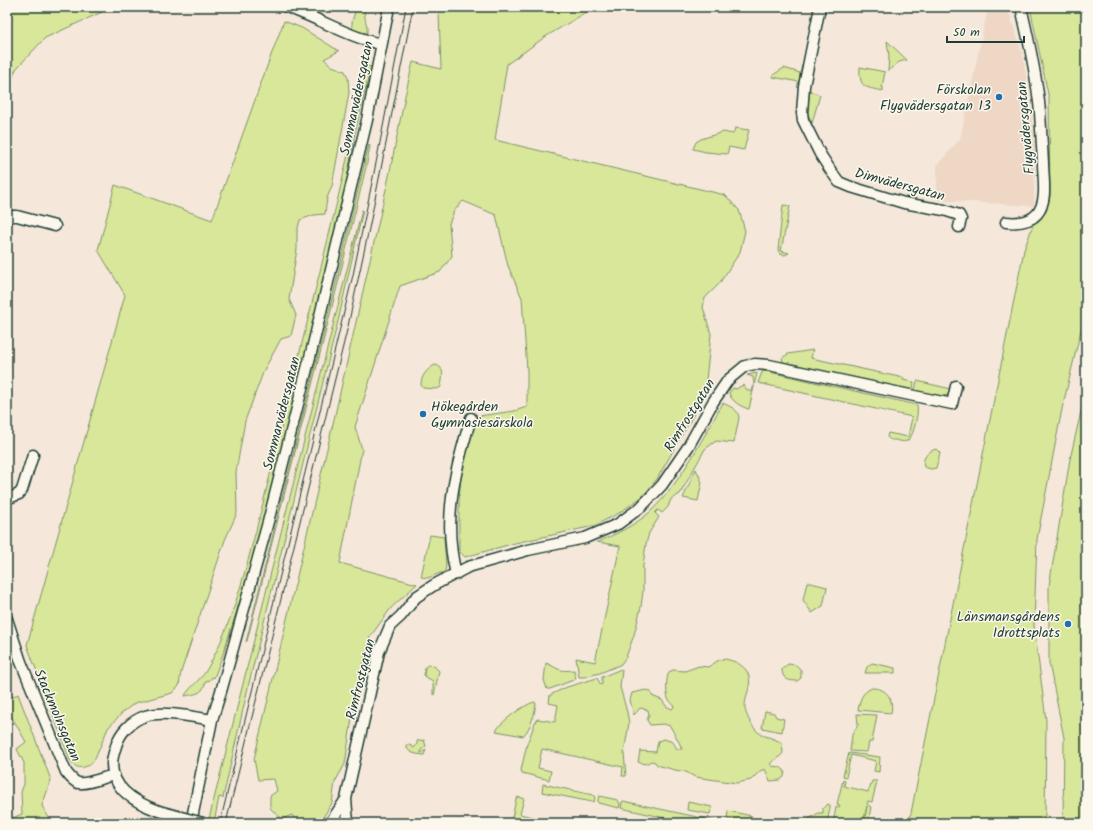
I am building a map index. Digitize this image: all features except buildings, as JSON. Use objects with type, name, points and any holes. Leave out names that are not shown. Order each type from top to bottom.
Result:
[{"type":"street","points":[[287,7],[368,41],[381,44]]},
{"type":"street","name":"Sommarvädersgatan","points":[[191,823],[212,720],[268,522],[311,353],[367,120],[389,7]]},
{"type":"street","name":"Dimvädersgatan","points":[[820,7],[804,86],[802,113],[803,120],[820,154],[839,182],[851,187],[904,202],[944,210],[959,215],[961,219],[959,227]]},
{"type":"street","name":"Flygvädersgatan","points":[[1006,222],[1021,222],[1029,219],[1037,214],[1043,203],[1044,188],[1040,111],[1022,7]]},
{"type":"street","points":[[7,219],[12,216],[17,216],[55,226]]},
{"type":"street","name":"Rimfrostgatan","points":[[348,823],[346,799],[379,652],[390,626],[401,616],[416,597],[434,585],[468,567],[509,555],[586,538],[626,519],[641,507],[662,484],[688,447],[713,402],[728,380],[745,366],[755,364],[769,365],[952,404],[956,386]]},
{"type":"street","points":[[456,574],[450,535],[451,496],[459,457],[471,418]]},
{"type":"street","points":[[7,499],[19,494],[22,490],[33,455]]},
{"type":"street","name":"Stackmolnsgatan","points":[[7,619],[10,639],[66,772],[70,778],[77,783],[84,783],[114,775]]},
{"type":"street","points":[[203,823],[144,806],[119,785],[114,775],[112,764],[117,741],[124,730],[146,716],[157,714],[180,715],[212,720]]},
{"type":"street","name":"Rimfrostgatan","points":[[330,823],[346,799]]},
{"type":"shaded area","name":"Förskolan Flygvädersgatan 13","points":[[988,8],[1008,9],[1023,55],[1035,143],[1034,206],[937,200],[937,165],[960,139]]},
{"type":"green space","points":[[7,7],[103,7],[102,12],[45,38],[16,69],[8,88],[7,96]]},
{"type":"green space","points":[[357,7],[365,7],[367,33],[353,31],[352,22]]},
{"type":"green space","points":[[442,7],[595,7],[545,37],[507,64],[495,140],[725,195],[739,210],[745,231],[740,252],[719,284],[705,298],[703,307],[711,334],[705,389],[694,414],[657,479],[643,496],[619,513],[594,526],[515,543],[465,557],[459,551],[460,495],[462,467],[471,430],[479,416],[514,411],[527,407],[527,370],[522,298],[508,266],[496,215],[463,201],[454,211],[449,224],[452,256],[440,272],[400,286],[355,427],[362,449],[340,563],[417,584],[391,608],[370,637],[354,705],[345,764],[335,782],[332,803],[322,819],[317,823],[297,823],[292,815],[282,819],[270,808],[270,796],[277,791],[274,779],[258,780],[254,759],[335,415],[413,62],[441,69],[439,14]]},
{"type":"green space","points":[[1030,7],[1086,7],[1086,309],[1062,409],[1037,539],[1034,625],[1046,720],[1045,823],[909,823],[1024,250],[1033,225],[1046,212],[1050,197],[1049,99]]},
{"type":"green space","points":[[284,21],[302,28],[339,51],[324,59],[332,66],[345,71],[348,78],[349,93],[332,186],[327,198],[325,214],[314,215],[300,220],[297,232],[297,249],[289,299],[296,315],[291,336],[281,339],[264,370],[245,421],[236,472],[237,513],[225,540],[181,672],[179,686],[172,693],[135,703],[123,712],[108,728],[95,759],[90,765],[76,767],[70,760],[27,645],[125,295],[98,250],[115,185],[212,220]]},
{"type":"green space","points":[[887,41],[907,60],[899,62],[888,71],[889,56]]},
{"type":"green space","points":[[367,66],[371,67],[355,133],[343,203],[270,495],[245,585],[214,678],[212,677],[209,681],[207,680],[201,691],[185,696],[204,674],[217,651],[234,607],[249,558],[351,142]]},
{"type":"green space","points":[[860,67],[885,72],[882,87],[883,91],[871,89],[862,83],[860,79]]},
{"type":"green space","points":[[784,68],[800,73],[799,82],[773,77],[773,75]]},
{"type":"green space","points":[[810,91],[820,95],[812,123],[807,112]]},
{"type":"green space","points":[[735,128],[749,130],[744,150],[729,147],[727,154],[693,149],[696,142],[701,139],[723,132],[733,134]]},
{"type":"green space","points":[[369,144],[370,146],[367,163],[338,283],[246,642],[336,283]]},
{"type":"green space","points":[[783,205],[790,206],[781,251],[789,253],[785,255],[780,254],[778,250]]},
{"type":"green space","points":[[362,210],[339,317],[249,683],[223,798],[219,797],[214,823],[208,823]]},
{"type":"green space","points":[[813,350],[811,358],[904,378],[903,380],[914,382],[913,390],[783,362],[782,358],[788,354]]},
{"type":"green space","points":[[435,365],[442,370],[441,387],[437,389],[423,388],[421,382],[423,376]]},
{"type":"green space","points":[[765,371],[917,405],[917,418],[912,434],[908,440],[902,442],[892,440],[887,437],[888,433],[908,437],[912,417],[758,383],[762,372]]},
{"type":"green space","points":[[757,373],[748,409],[736,403],[729,393],[733,388],[737,389],[744,385],[746,389],[752,392],[754,384],[753,377],[747,375]]},
{"type":"green space","points":[[917,381],[951,389],[950,394],[937,396],[915,390]]},
{"type":"green space","name":"Länsmansgårdens Idrottsplats","points":[[1086,390],[1086,823],[1063,823],[1064,738],[1049,663],[1049,586],[1070,459]]},
{"type":"green space","points":[[723,403],[733,408],[737,412],[739,418],[734,443],[716,441],[705,449],[680,494],[671,499],[668,507],[662,513],[658,510],[655,513],[659,517],[649,533],[646,544],[643,566],[643,591],[641,607],[634,635],[626,657],[621,664],[617,666],[600,673],[579,677],[576,658],[595,662],[620,546],[597,542],[618,533],[638,521],[650,512],[672,488]]},
{"type":"green space","points":[[936,449],[940,453],[936,468],[931,469],[924,467],[924,458]]},
{"type":"green space","points":[[696,469],[702,482],[698,501],[683,498]]},
{"type":"green space","points":[[430,535],[444,537],[446,566],[445,571],[442,573],[428,578],[421,577]]},
{"type":"green space","points":[[807,582],[827,587],[823,606],[812,613],[803,600]]},
{"type":"green space","points":[[725,659],[739,664],[746,670],[750,680],[745,704],[746,714],[758,732],[782,743],[783,753],[770,764],[772,766],[780,767],[785,771],[784,777],[780,780],[770,781],[765,769],[760,771],[751,780],[737,783],[695,777],[686,772],[657,765],[655,762],[651,761],[646,764],[638,762],[640,751],[656,752],[658,741],[664,739],[673,742],[677,749],[682,749],[670,726],[664,724],[650,725],[647,720],[649,715],[648,710],[640,708],[634,715],[630,700],[632,693],[646,690],[651,692],[652,696],[662,700],[666,706],[672,709],[674,707],[668,699],[667,693],[669,672],[673,670],[685,671],[699,666],[708,667],[719,660]]},
{"type":"green space","points":[[546,663],[561,670],[574,670],[576,679],[547,689],[544,680]]},
{"type":"green space","points":[[872,663],[895,668],[895,673],[865,673],[867,667]]},
{"type":"green space","points":[[788,664],[796,665],[801,670],[801,678],[797,681],[791,681],[784,677],[782,669]]},
{"type":"green space","points":[[428,665],[434,666],[439,671],[434,695],[433,681],[424,676],[425,667]]},
{"type":"green space","points":[[621,669],[620,687],[629,723],[624,753],[626,776],[622,776],[623,767],[542,749],[538,768],[551,771],[549,780],[522,773],[521,770],[527,744],[536,720],[538,719],[555,722],[558,705],[549,703],[550,695],[567,687],[597,678],[601,685],[602,677]]},
{"type":"green space","points":[[872,688],[882,690],[888,695],[892,708],[891,713],[858,710],[862,696]]},
{"type":"green space","points":[[18,694],[51,780],[42,806],[52,823],[7,823],[7,817],[10,819],[22,814],[21,792],[24,784],[24,763],[17,749],[26,742],[9,712],[10,698]]},
{"type":"green space","points":[[534,702],[536,703],[535,711],[528,729],[523,736],[496,731],[513,714]]},
{"type":"green space","points":[[765,711],[774,713],[776,717],[784,719],[782,732],[762,728]]},
{"type":"green space","points":[[857,714],[877,715],[872,742],[869,742],[867,752],[850,751],[852,735],[858,725]]},
{"type":"green space","points":[[424,740],[426,746],[421,750],[421,753],[426,750],[424,755],[410,752],[407,748],[406,745],[410,745],[414,748],[417,741]]},
{"type":"green space","points":[[849,753],[880,757],[879,772],[874,771],[876,761],[851,755],[846,777],[843,776]]},
{"type":"green space","points":[[843,780],[845,781],[844,786],[868,792],[872,781],[877,781],[872,802],[868,801],[867,804],[871,807],[868,823],[864,823],[867,806],[863,823],[833,823],[836,807],[839,807],[840,805],[837,804]]},
{"type":"green space","points":[[543,784],[593,795],[595,797],[594,801],[592,802],[542,792]]},
{"type":"green space","points":[[599,796],[618,800],[620,804],[619,808],[598,803]]},
{"type":"green space","points":[[518,797],[524,799],[520,814],[537,818],[536,823],[511,823],[516,799]]},
{"type":"green space","points":[[623,801],[725,823],[688,823],[621,808]]},
{"type":"green space","points":[[688,802],[712,807],[710,814],[687,810]]},
{"type":"green space","points":[[828,804],[830,805],[830,808],[827,823],[803,823],[818,813],[823,813],[823,808]]},
{"type":"green space","points":[[728,811],[752,816],[750,823],[727,819]]},
{"type":"tram line","points":[[220,823],[353,275],[406,7]]},
{"type":"tram line","points":[[226,823],[348,326],[413,7]]},
{"type":"place","name":"Förskolan Flygvädersgatan 13","points":[[999,97]]},
{"type":"place","name":"Hökegården Gymnasiesärskola","points":[[423,414]]},
{"type":"place","name":"Länsmansgårdens Idrottsplats","points":[[1068,624]]}]
